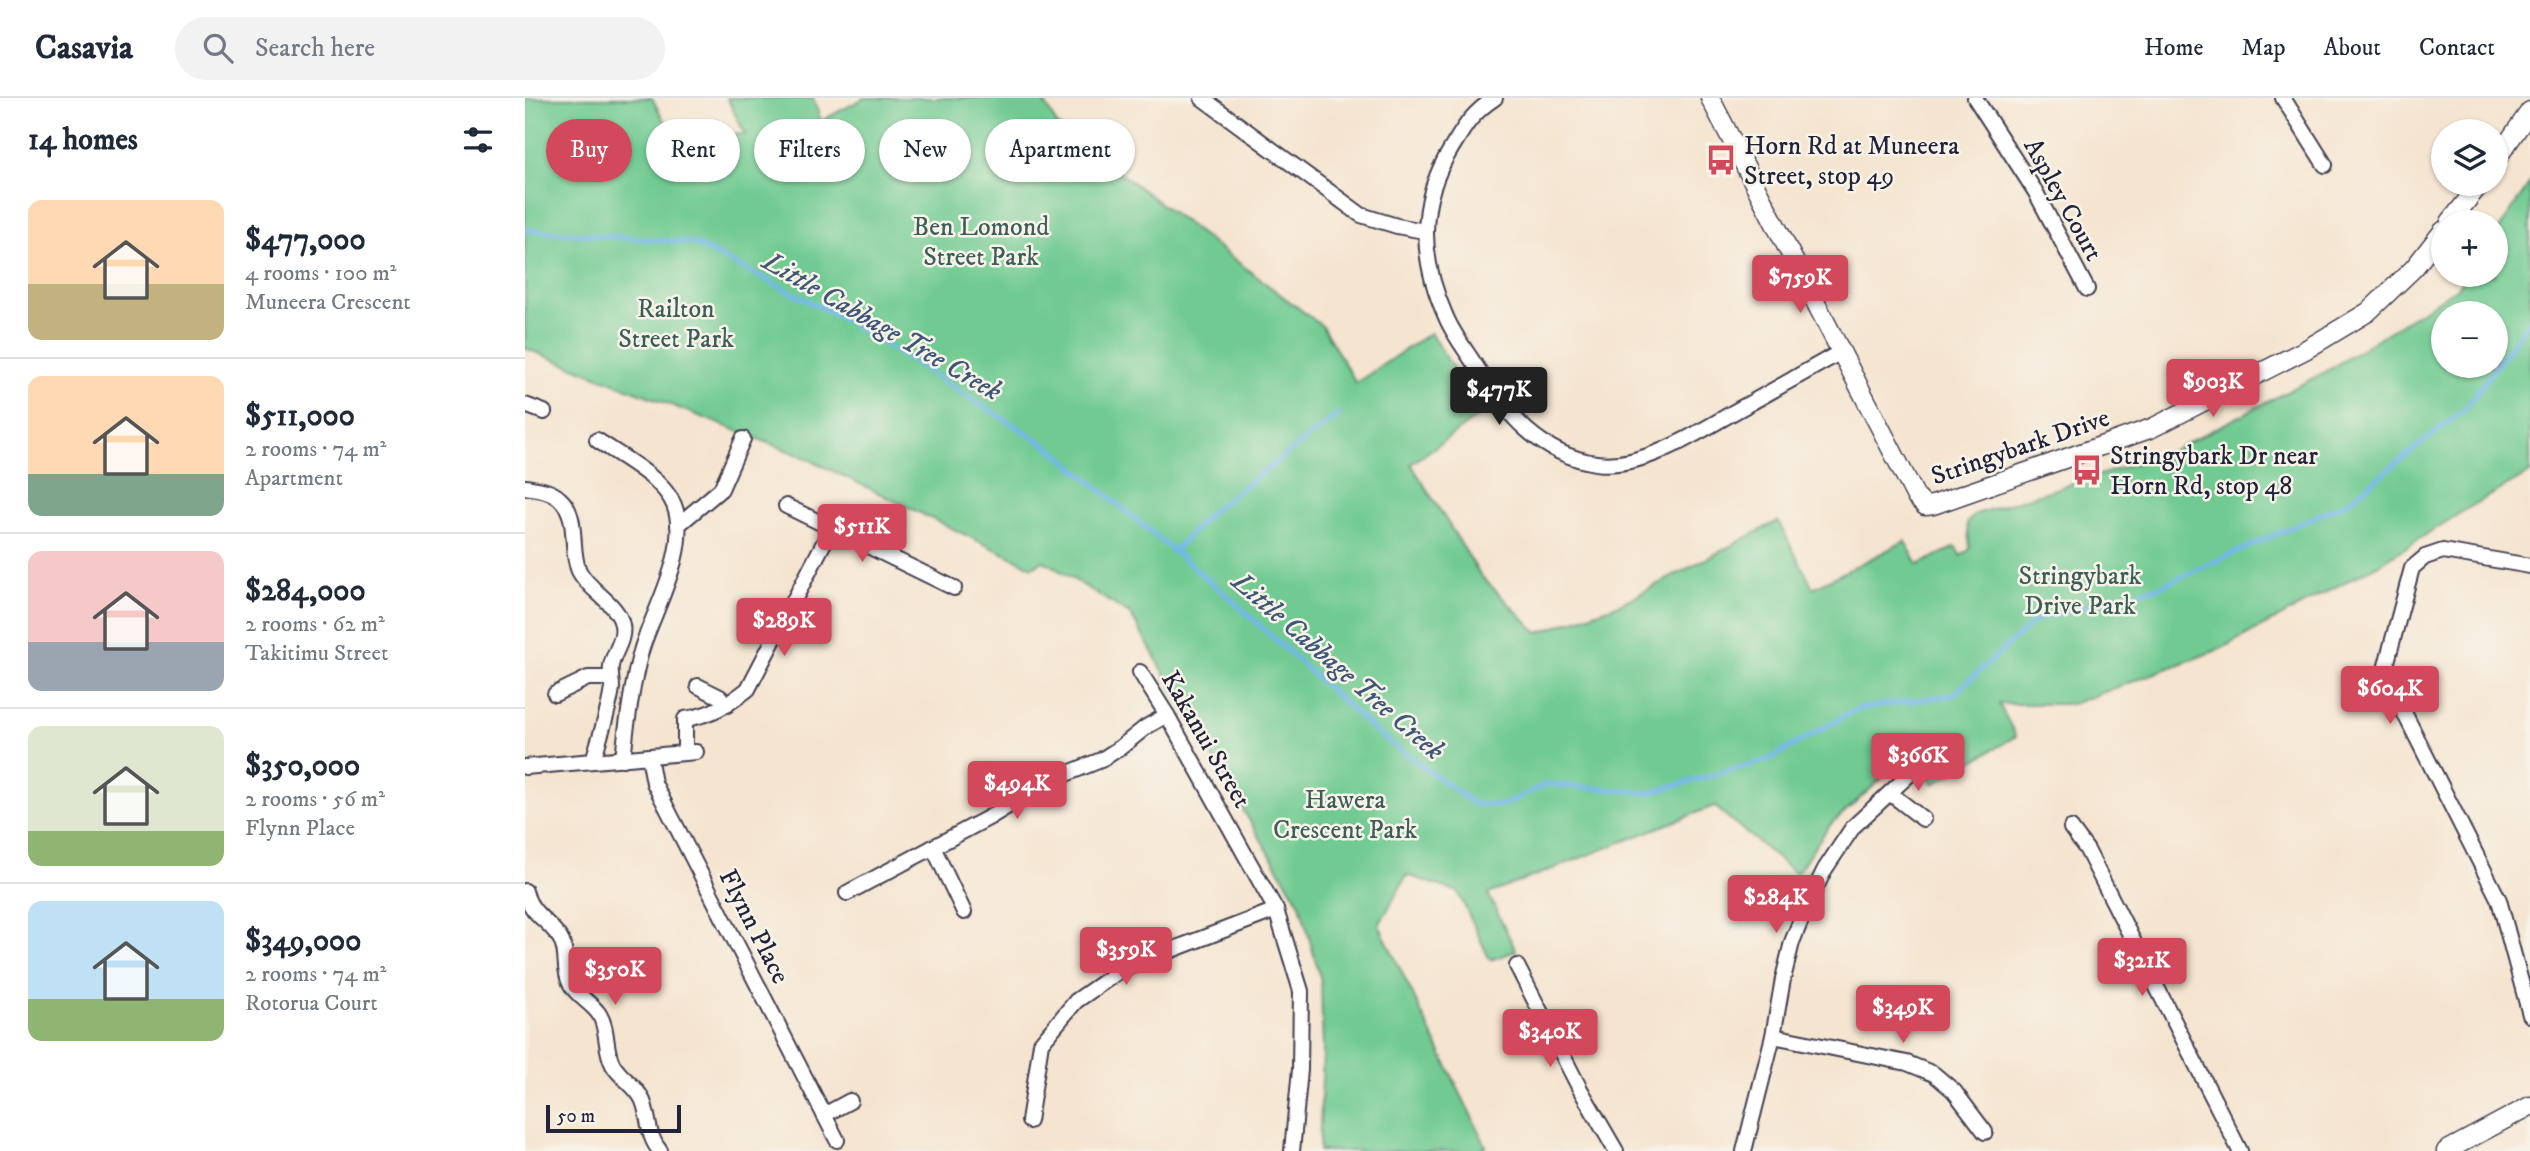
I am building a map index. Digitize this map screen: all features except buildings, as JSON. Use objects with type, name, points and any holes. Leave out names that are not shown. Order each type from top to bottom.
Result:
[{"type":"street","points":[[1202,98],[1361,215],[1424,231]]},
{"type":"street","points":[[1467,98],[1477,110]]},
{"type":"street","points":[[1495,98],[1477,110],[1443,162],[1429,195],[1424,231],[1430,265],[1446,319],[1492,390],[1530,435],[1554,450],[1596,463],[1622,462],[1653,454],[1841,352],[1710,98]]},
{"type":"street","name":"Aspley Court","points":[[1975,98],[2035,191],[2087,289]]},
{"type":"street","points":[[2283,98],[2325,165]]},
{"type":"street","points":[[2508,142],[2530,111]]},
{"type":"street","points":[[2459,210],[2471,196]]},
{"type":"street","name":"Stringybark Drive","points":[[1841,352],[1916,497],[1925,506],[1933,505],[2151,429],[2305,350],[2368,312],[2414,268],[2431,246]]},
{"type":"street","points":[[525,405],[544,412]]},
{"type":"street","points":[[678,524],[721,489],[743,439]]},
{"type":"street","points":[[597,440],[653,479],[673,503],[678,524],[677,547],[657,612],[642,649],[623,759]]},
{"type":"street","points":[[525,487],[548,491],[566,506],[572,522],[578,569],[589,586],[613,608],[622,625],[621,642],[611,666],[612,689],[593,761]]},
{"type":"street","points":[[786,506],[954,589]]},
{"type":"street","points":[[525,767],[691,752],[685,719],[706,716],[727,705],[748,689],[831,529]]},
{"type":"street","points":[[2530,566],[2443,551],[2425,557],[2411,568],[2384,673],[2499,901],[2530,1016]]},
{"type":"street","name":"Kakanui Street","points":[[1140,672],[1276,909],[1301,991],[1300,1070],[1292,1151]]},
{"type":"street","points":[[555,694],[588,678],[611,677]]},
{"type":"street","points":[[698,686],[720,697],[727,705]]},
{"type":"street","points":[[847,893],[990,817],[1051,779],[1101,760],[1167,715]]},
{"type":"street","name":"Flynn Place","points":[[649,756],[654,783],[837,1140]]},
{"type":"street","points":[[1744,1151],[1773,1036],[1792,942],[1807,905],[1825,869],[1853,827],[1912,772]]},
{"type":"street","points":[[1891,794],[1923,820]]},
{"type":"street","points":[[2071,828],[2087,850],[2240,1151]]},
{"type":"street","points":[[933,848],[964,912]]},
{"type":"street","points":[[525,891],[535,913],[556,932],[563,944],[569,982],[576,993],[599,1014],[605,1027],[608,1055],[614,1067],[643,1100],[653,1142],[660,1151]]},
{"type":"street","points":[[1030,1121],[1041,1043],[1076,1001],[1122,969],[1276,909]]},
{"type":"street","points":[[1517,966],[1580,1089],[1616,1151]]},
{"type":"street","points":[[1773,1036],[1907,1063],[1934,1074],[1954,1091],[1985,1132]]},
{"type":"street","points":[[824,1115],[850,1101]]},
{"type":"street","points":[[2446,1151],[2530,1106]]},
{"type":"green space","points":[[525,98],[652,98],[663,119],[646,119],[646,182],[740,182],[740,134],[745,134],[740,119],[738,119],[727,98],[813,98],[820,119],[754,119],[754,182],[865,182],[865,119],[825,119],[864,98],[1042,98],[1054,119],[985,119],[985,182],[1132,182],[1322,326],[1356,383],[1430,333],[1483,413],[1411,464],[1481,576],[1538,633],[1620,604],[1778,521],[1813,588],[1905,541],[1918,565],[1955,547],[1961,556],[1970,549],[1967,523],[1976,514],[2166,454],[2325,372],[2431,305],[2431,378],[2508,378],[2508,301],[2437,301],[2457,287],[2508,287],[2508,216],[2530,182],[2530,473],[2381,563],[2220,649],[2072,704],[1999,704],[2016,736],[1934,784],[1907,756],[1829,826],[1796,874],[1714,806],[1488,894],[1516,951],[1490,960],[1458,892],[1407,875],[1379,925],[1486,1146],[1477,1151],[1319,1151],[1323,1054],[1321,981],[1300,904],[1131,615],[1044,561],[1032,567],[804,457],[525,348]]},
{"type":"waterway","name":"Little Cabbage Tree Creek","points":[[525,230],[693,243],[840,317],[1052,449],[1232,600],[1377,733],[1474,804],[1504,805],[1546,784],[1649,793],[1768,760],[1857,709],[1953,695],[2037,619],[2159,587],[2346,503],[2465,409],[2530,320]]},
{"type":"waterway","points":[[1173,552],[1211,512],[1339,414]]},
{"type":"place","name":"Horn Rd at Muneera Street, stop 49","points":[[1721,160]]},
{"type":"place","name":"Stringybark Dr near Horn Rd, stop 48","points":[[2087,470]]},
{"type":"park label","name":"Ben Lomond Street Park","points":[[981,241]]},
{"type":"park label","name":"Railton Street Park","points":[[676,323]]},
{"type":"park label","name":"Stringybark Drive Park","points":[[2080,590]]},
{"type":"park label","name":"Hawera Crescent Park","points":[[1345,814]]}]
